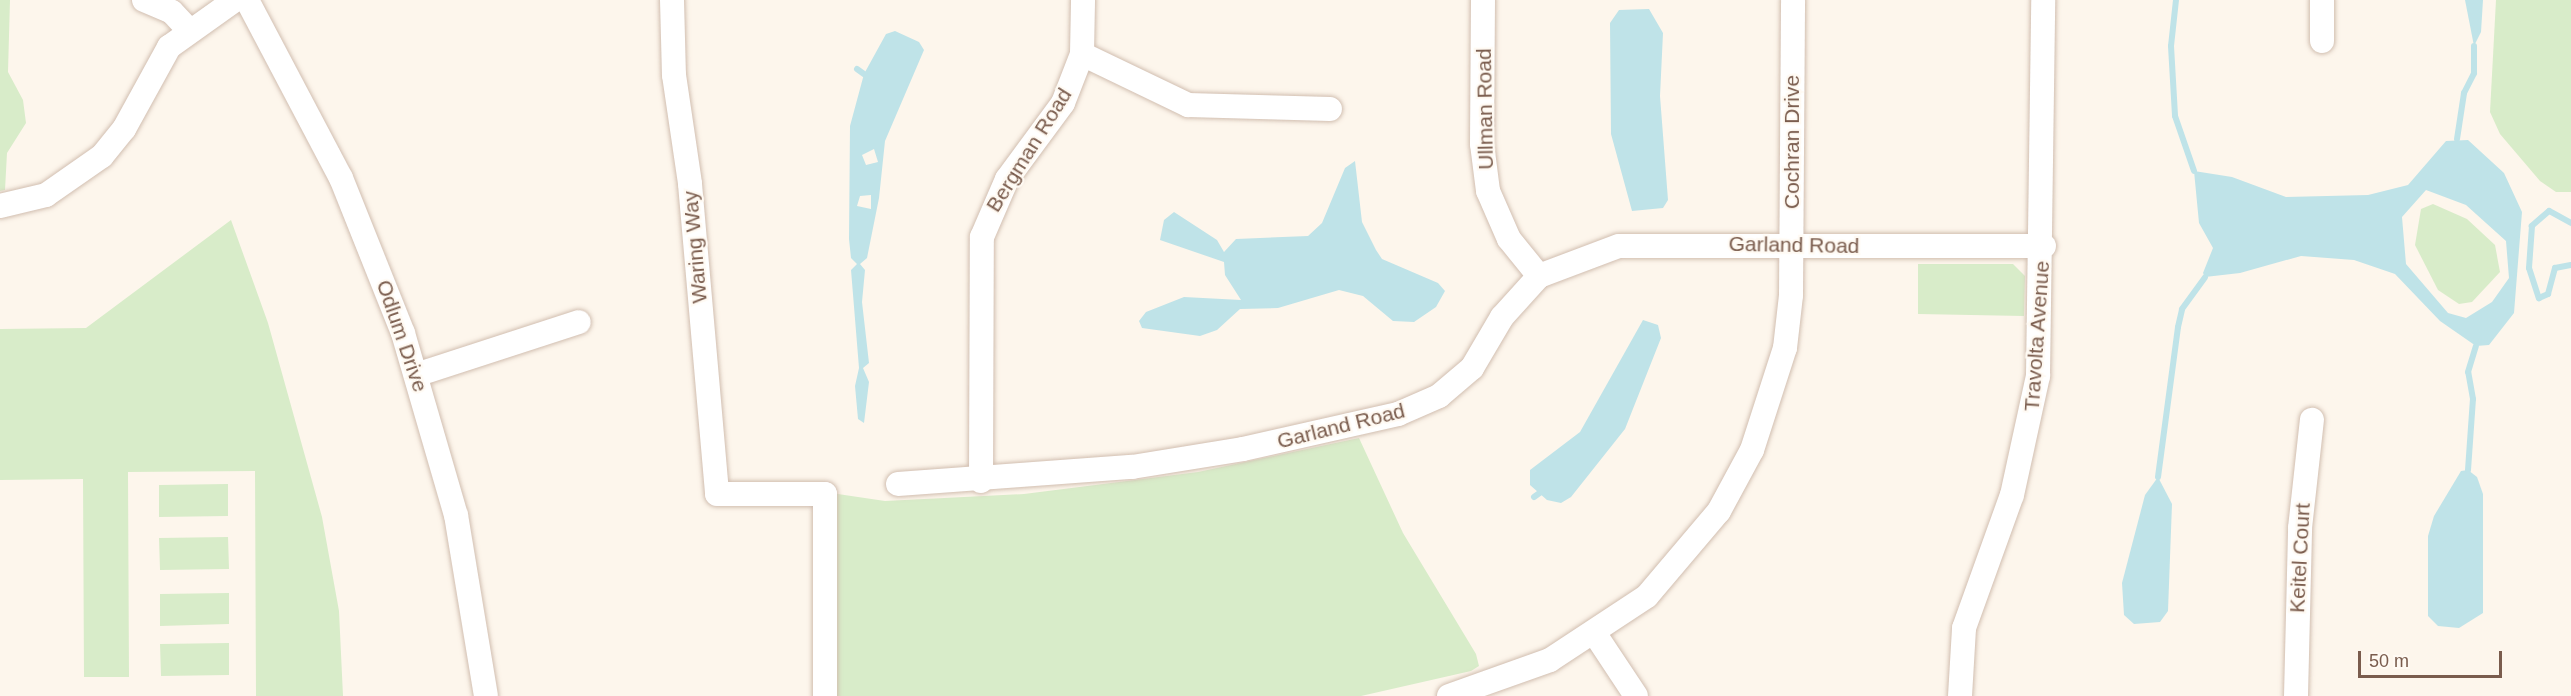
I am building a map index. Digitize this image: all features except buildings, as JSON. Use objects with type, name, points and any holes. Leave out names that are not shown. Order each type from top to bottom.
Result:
[{"type":"street","points":[[144,0],[172,12],[189,30]]},
{"type":"street","points":[[0,206],[46,195],[102,156],[124,129],[154,66],[189,30],[235,0]]},
{"type":"street","name":"Odlum Drive","points":[[247,0],[341,178],[416,375],[467,564],[486,696]]},
{"type":"street","name":"Waring Way","points":[[672,0],[674,75],[693,210],[717,494],[825,494],[825,696]]},
{"type":"street","name":"Bergman Road","points":[[981,480],[982,237],[1007,179],[1063,103],[1082,54],[1083,0]]},
{"type":"street","name":"Ullman Road","points":[[1483,0],[1482,144],[1488,191],[1509,239],[1539,276]]},
{"type":"street","name":"Cochran Drive","points":[[1449,696],[1551,660],[1595,634],[1647,596],[1687,554],[1752,450],[1785,348],[1792,246],[1793,0]]},
{"type":"street","name":"Travolta Avenue","points":[[1960,696],[1964,628],[2012,495],[2031,421],[2044,246],[2043,0]]},
{"type":"street","points":[[2322,0],[2322,40]]},
{"type":"street","points":[[1082,54],[1188,105],[1330,110]]},
{"type":"street","name":"Garland Road","points":[[898,484],[981,480],[1232,451],[1398,414],[1439,396],[1472,368],[1502,317],[1539,276],[1619,246],[2044,246]]},
{"type":"street","points":[[416,375],[579,322]]},
{"type":"street","name":"Keitel Court","points":[[2296,696],[2299,547],[2312,420]]},
{"type":"street","points":[[1595,634],[1636,696]]},
{"type":"green space","points":[[0,0],[10,0],[8,72],[23,100],[26,123],[7,153],[5,190],[0,191]]},
{"type":"green space","points":[[2496,0],[2571,0],[2571,192],[2556,192],[2540,181],[2500,134],[2490,112]]},
{"type":"green space","points":[[2433,204],[2467,219],[2495,245],[2500,272],[2472,302],[2459,304],[2438,290],[2415,245],[2421,209]]},
{"type":"green space","points":[[231,220],[268,323],[322,517],[339,611],[343,696],[256,696],[255,471],[128,472],[129,677],[84,677],[83,479],[0,480],[0,329],[86,328]]},
{"type":"green space","points":[[1918,264],[2013,264],[2025,276],[2024,316],[1918,314]]},
{"type":"green space","points":[[1359,438],[1403,533],[1476,654],[1479,666],[1471,671],[1361,696],[833,696],[831,493],[885,501],[1024,494],[1198,472]]},
{"type":"green space","points":[[228,484],[228,516],[159,517],[159,485]]},
{"type":"green space","points":[[228,537],[229,569],[160,570],[159,538]]},
{"type":"green space","points":[[229,593],[229,624],[160,626],[160,594]]},
{"type":"green space","points":[[229,643],[229,675],[161,676],[160,644]]},
{"type":"water","points":[[2465,0],[2483,0],[2481,32],[2474,46]]},
{"type":"water","points":[[1649,9],[1663,33],[1660,96],[1668,200],[1663,208],[1632,211],[1611,134],[1610,23],[1619,10]]},
{"type":"water","points":[[895,31],[919,42],[924,50],[885,141],[879,198],[867,258],[860,264],[865,270],[862,302],[869,363],[863,368],[869,382],[864,423],[858,419],[855,386],[859,368],[851,270],[857,264],[851,258],[849,239],[850,126],[864,74],[886,34]],"holes":[[[874,149],[878,162],[866,165],[862,155]],[[871,195],[871,209],[857,206],[860,196]]]},
{"type":"water","points":[[2468,140],[2504,173],[2522,212],[2514,313],[2489,345],[2476,346],[2440,321],[2395,274],[2354,260],[2301,256],[2240,273],[2205,277],[2203,273],[2213,248],[2199,223],[2194,171],[2232,177],[2286,197],[2368,195],[2408,185],[2446,141]],"holes":[[[2426,190],[2466,205],[2506,241],[2509,278],[2492,302],[2466,318],[2448,313],[2406,264],[2402,217]]]},
{"type":"water","points":[[1355,161],[1362,222],[1376,250],[1382,259],[1438,283],[1445,291],[1436,307],[1414,322],[1393,321],[1363,296],[1339,290],[1278,308],[1240,309],[1217,330],[1200,336],[1142,328],[1139,321],[1146,312],[1184,297],[1241,300],[1225,275],[1224,262],[1160,240],[1164,220],[1174,212],[1217,240],[1224,252],[1236,239],[1308,236],[1322,223],[1345,168]]},
{"type":"water","points":[[1643,320],[1658,325],[1661,338],[1625,429],[1571,497],[1561,503],[1547,500],[1530,485],[1530,470],[1580,432]]},
{"type":"water","points":[[2468,470],[2477,477],[2483,494],[2483,613],[2459,628],[2438,626],[2428,616],[2428,536],[2434,516],[2461,471]]},
{"type":"water","points":[[2158,477],[2172,504],[2168,611],[2160,622],[2134,624],[2124,615],[2122,583],[2145,495]]},
{"type":"waterway","points":[[2176,0],[2171,46],[2175,116],[2194,171]]},
{"type":"waterway","points":[[2457,139],[2464,93],[2474,73],[2474,46]]},
{"type":"waterway","points":[[857,69],[864,74]]},
{"type":"waterway","points":[[2571,223],[2549,211],[2532,226],[2529,268],[2539,298],[2548,294],[2555,268],[2571,265]]},
{"type":"waterway","points":[[2158,477],[2182,309],[2205,277]]},
{"type":"waterway","points":[[2468,470],[2473,399],[2468,372],[2476,346]]},
{"type":"waterway","points":[[1534,497],[1541,492]]}]
